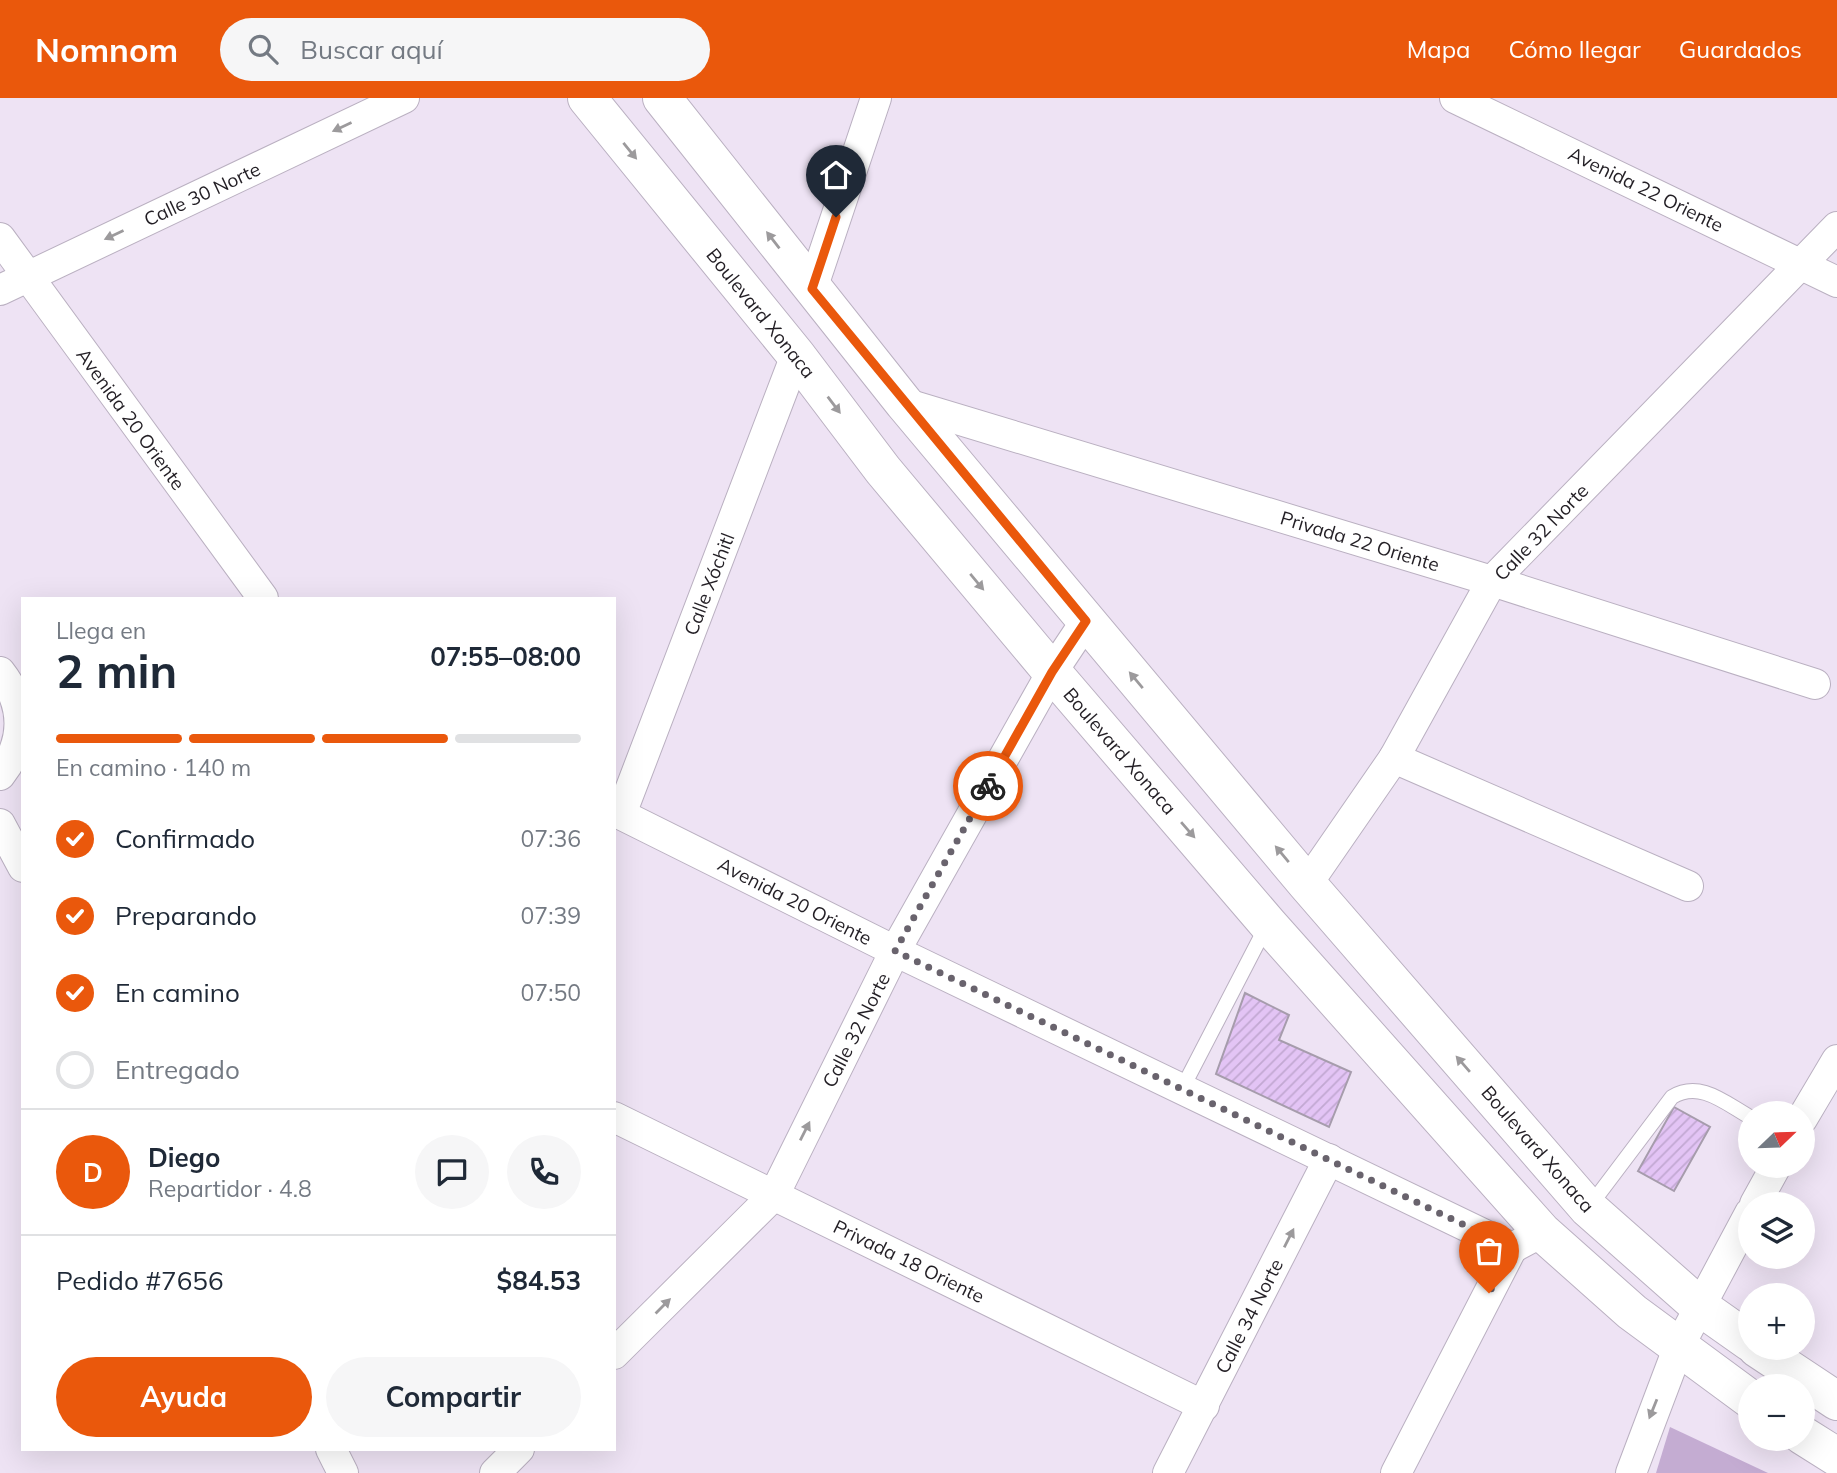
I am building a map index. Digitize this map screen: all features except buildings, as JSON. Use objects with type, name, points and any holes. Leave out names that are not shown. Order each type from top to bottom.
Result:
[{"type":"main road","name":"Boulevard Xonaca","points":[[587,98],[796,355],[883,470],[1268,924],[1527,1240],[1632,1312],[1738,1390]]},
{"type":"main road","name":"Boulevard Xonaca","points":[[662,98],[904,403],[1307,884],[1588,1208],[1699,1306],[1738,1334]]},
{"type":"main road","points":[[1771,1360],[1787,1374]]},
{"type":"main road","points":[[1815,1391],[1837,1401]]},
{"type":"main road","points":[[1815,1443],[1837,1457]]},
{"type":"street","name":"Calle 30 Norte","points":[[0,290],[404,98]]},
{"type":"street","points":[[812,289],[876,98]]},
{"type":"street","name":"Avenida 22 Oriente","points":[[1459,99],[1837,282]]},
{"type":"street","name":"Calle 32 Norte","points":[[1307,884],[1394,758],[1492,581],[1837,228]]},
{"type":"street","name":"Avenida 20 Oriente","points":[[0,238],[262,597]]},
{"type":"street","name":"Calle Xóchitl","points":[[618,813],[796,355]]},
{"type":"street","name":"Privada 22 Oriente","points":[[904,403],[1492,581],[1815,684]]},
{"type":"street","name":"Calle 32 Norte","points":[[616,1352],[774,1195],[895,951],[1052,672],[1086,621]]},
{"type":"street","points":[[0,672],[12,688],[21,726],[18,745],[0,775]]},
{"type":"street","points":[[1394,758],[1688,886]]},
{"type":"street","name":"Avenida 20 Oriente","points":[[618,813],[895,951],[1329,1159],[1527,1240]]},
{"type":"street","points":[[0,824],[21,863]]},
{"type":"street","points":[[1813,1101],[1837,1060]]},
{"type":"street","name":"Privada 18 Oriente","points":[[616,1118],[1204,1406]]},
{"type":"street","name":"Calle 34 Norte","points":[[1168,1473],[1329,1159]]},
{"type":"street","points":[[1631,1473],[1679,1346],[1738,1235]]},
{"type":"street","points":[[1396,1473],[1527,1240]]},
{"type":"street","points":[[332,1451],[343,1473]]},
{"type":"street","points":[[495,1473],[517,1451]]},
{"type":"lane","points":[[1182,1089],[1268,924]]},
{"type":"lane","points":[[1588,1208],[1672,1097],[1682,1091],[1703,1091],[1738,1110]]},
{"type":"shaded area","points":[[1670,1427],[1768,1473],[1656,1473]]},
{"type":"way so far","points":[[988,786],[895,951],[1512,1248],[1489,1293]]},
{"type":"route","points":[[836,217],[812,289],[1086,621],[1052,672],[988,786]]}]
